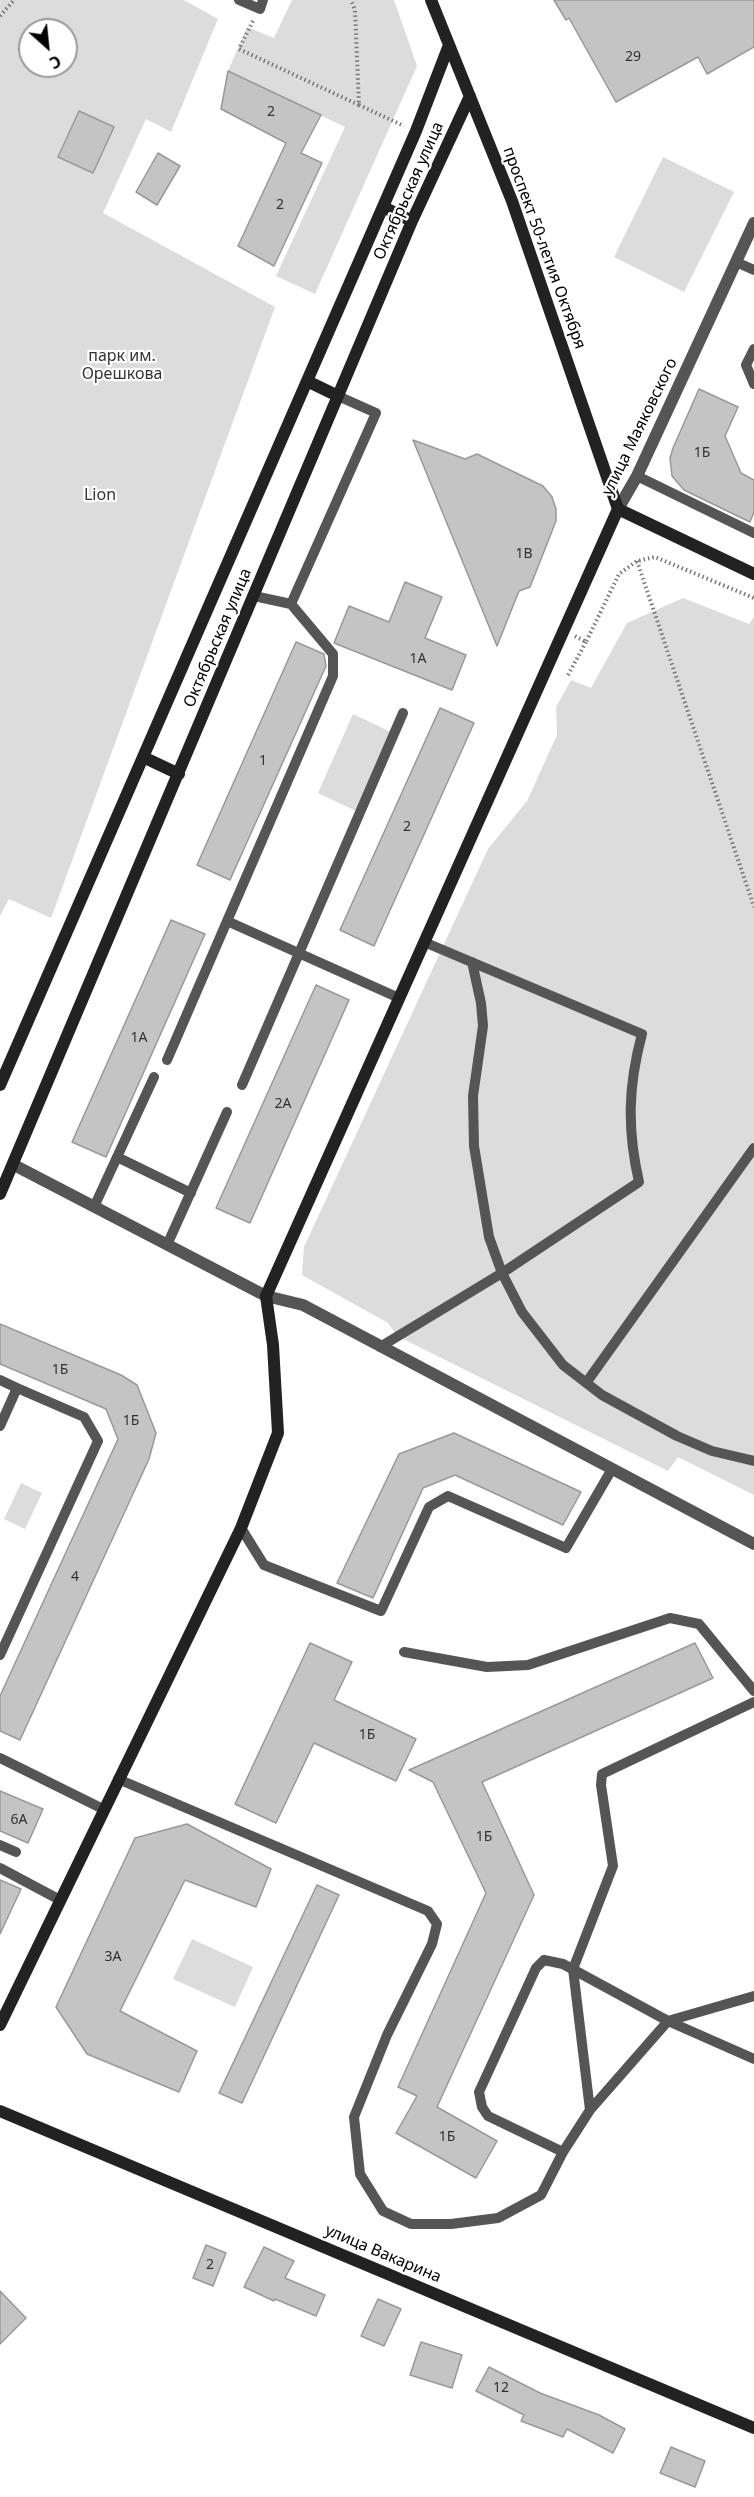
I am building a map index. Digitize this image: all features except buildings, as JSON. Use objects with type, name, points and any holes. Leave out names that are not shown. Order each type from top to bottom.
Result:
[{"type":"street","name":"проспект 50-летия Октября","points":[[431,0],[512,201],[618,509]]},
{"type":"street","name":"Октябрьская улица","points":[[0,1085],[416,131],[449,45]]},
{"type":"street","name":"Октябрьская улица","points":[[0,1194],[412,221],[470,96]]},
{"type":"street","points":[[383,207],[412,221]]},
{"type":"street","name":"улица Маяковского","points":[[754,223],[637,476],[618,509],[754,574]]},
{"type":"street","points":[[307,381],[338,396]]},
{"type":"street","points":[[0,2025],[241,1528],[278,1433],[273,1345],[266,1296],[618,509]]},
{"type":"street","points":[[143,756],[179,774]]},
{"type":"street","points":[[14,1165],[266,1296],[303,1305],[754,1544]]},
{"type":"street","name":"улица Вакарина","points":[[0,2111],[754,2428]]},
{"type":"lane","points":[[239,0],[261,4]]},
{"type":"lane","points":[[736,262],[754,270]]},
{"type":"lane","points":[[754,350],[746,365],[754,384]]},
{"type":"lane","points":[[291,604],[376,413],[338,396]]},
{"type":"lane","points":[[637,476],[754,533]]},
{"type":"lane","points":[[167,1060],[333,676],[333,654],[291,604],[254,596]]},
{"type":"lane","points":[[242,1085],[403,713]]},
{"type":"lane","points":[[227,921],[399,998]]},
{"type":"lane","points":[[380,1347],[502,1274],[639,1182],[629,1124],[630,1084],[642,1034],[424,942]]},
{"type":"lane","points":[[472,962],[482,1003],[483,1026],[473,1096],[474,1146],[489,1237],[502,1274],[522,1312],[563,1365],[602,1395],[677,1436],[712,1451],[754,1461]]},
{"type":"lane","points":[[94,1207],[154,1077]]},
{"type":"lane","points":[[168,1245],[227,1113]]},
{"type":"lane","points":[[586,1383],[754,1148]]},
{"type":"lane","points":[[117,1157],[191,1193]]},
{"type":"lane","points":[[0,1380],[84,1417],[98,1441],[0,1654]]},
{"type":"lane","points":[[0,1426],[17,1388]]},
{"type":"lane","points":[[241,1528],[264,1565],[381,1611],[429,1507],[448,1496],[566,1548],[612,1469]]},
{"type":"lane","points":[[404,1652],[488,1667],[528,1665],[670,1618],[699,1624],[754,1691]]},
{"type":"lane","points":[[590,2110],[573,1969],[613,1866],[601,1785],[602,1774],[754,1702]]},
{"type":"lane","points":[[0,1758],[103,1809]]},
{"type":"lane","points":[[118,1779],[428,1911],[437,1924],[432,1944],[387,2035],[354,2117],[360,2174],[383,2211],[411,2224],[451,2224],[498,2218],[541,2195],[563,2152],[590,2110],[669,2021],[754,1996]]},
{"type":"lane","points":[[0,1845],[16,1852]]},
{"type":"lane","points":[[0,1868],[60,1900]]},
{"type":"lane","points":[[563,2152],[488,2116],[482,2107],[479,2092],[536,1968],[544,1960],[573,1969],[669,2021],[754,2058]]},
{"type":"path","points":[[0,16],[14,0]]},
{"type":"path","points":[[351,0],[355,10],[359,105]]},
{"type":"path","points":[[261,4],[239,49],[416,131]]},
{"type":"path","points":[[568,675],[619,574],[637,561],[655,557],[754,598]]},
{"type":"path","points":[[637,561],[754,908]]},
{"type":"path","points":[[564,630],[586,642]]},
{"type":"green space","name":"парк им. Орешкова","points":[[0,0],[184,0],[218,19],[171,132],[146,119],[103,213],[275,307],[51,918],[9,899],[0,916]]},
{"type":"green space","points":[[292,0],[394,0],[417,66],[315,294],[276,276],[345,127],[228,71],[247,27],[274,38]]},
{"type":"green space","points":[[663,157],[734,192],[684,292],[614,257]]},
{"type":"green space","points":[[683,598],[749,624],[754,617],[754,1495],[678,1457],[668,1471],[397,1336],[388,1323],[302,1275],[304,1247],[488,849],[527,801],[557,735],[556,707],[571,680],[591,688],[627,623]]},
{"type":"green space","points":[[353,714],[391,732],[356,811],[318,793]]},
{"type":"green space","points":[[21,1483],[42,1493],[25,1529],[4,1519]]},
{"type":"green space","points":[[192,1939],[253,1967],[235,2007],[173,1979]]},
{"type":"park label","name":"Lion","points":[[100,495]]}]
